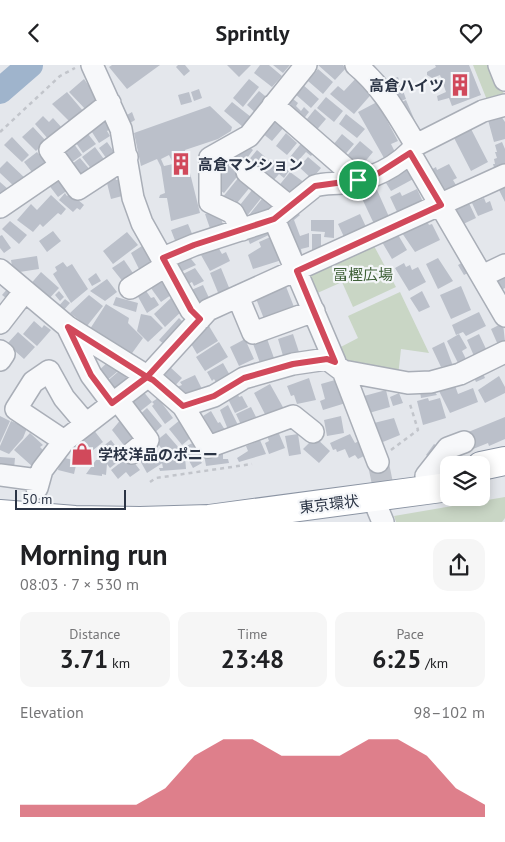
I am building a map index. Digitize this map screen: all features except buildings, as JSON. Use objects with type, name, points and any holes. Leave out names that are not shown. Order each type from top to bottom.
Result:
[{"type":"highway","points":[[490,464],[505,461]]},
{"type":"highway","points":[[490,479],[505,476]]},
{"type":"highway","name":"東京環状","points":[[0,499],[143,507],[195,505],[440,479]]},
{"type":"highway","name":"東京環状","points":[[0,514],[84,520],[208,521],[384,514],[440,480]]},
{"type":"street","points":[[92,65],[120,129],[133,198],[142,223],[191,310],[200,319]]},
{"type":"street","points":[[242,230],[233,213],[210,201],[210,158],[249,135],[306,65]]},
{"type":"street","points":[[356,65],[373,79],[387,98],[441,205],[505,316]]},
{"type":"street","points":[[499,65],[505,80]]},
{"type":"street","points":[[110,103],[50,150],[78,189],[126,157]]},
{"type":"street","points":[[273,105],[358,180]]},
{"type":"street","points":[[130,288],[165,262],[281,213],[315,186],[374,176],[413,149],[482,111],[505,105]]},
{"type":"street","points":[[0,207],[60,166]]},
{"type":"street","points":[[247,172],[281,213],[297,271],[377,460]]},
{"type":"street","points":[[0,475],[37,484],[42,470],[64,441],[147,377],[208,310],[505,175]]},
{"type":"street","points":[[482,276],[505,265]]},
{"type":"street","points":[[0,270],[68,327],[153,380],[183,406],[208,447],[293,416],[313,432]]},
{"type":"street","points":[[0,323],[24,292]]},
{"type":"street","points":[[238,297],[253,333],[314,311]]},
{"type":"street","points":[[68,327],[91,375],[148,440],[132,453]]},
{"type":"street","points":[[0,351],[4,354],[0,360]]},
{"type":"street","points":[[183,406],[214,396],[244,378],[265,371],[327,359],[339,367],[408,383],[430,382],[460,374],[505,352]]},
{"type":"street","points":[[64,441],[16,409],[33,383],[49,371],[64,398],[86,424]]},
{"type":"street","points":[[446,456],[448,448],[464,442]]},
{"type":"path","points":[[0,132],[60,76],[79,65]]},
{"type":"path","points":[[377,460],[418,430],[409,402],[408,383]]},
{"type":"path","points":[[150,482],[156,477],[252,464]]},
{"type":"green space","points":[[473,65],[491,65],[504,94],[487,100]]},
{"type":"green space","name":"冨樫広場","points":[[373,244],[396,287],[353,307],[342,282],[313,295],[304,275]]},
{"type":"green space","points":[[400,292],[429,353],[401,349],[398,376],[352,367],[335,350],[358,338],[348,316]]},
{"type":"green space","points":[[505,497],[505,518],[502,522],[396,522],[394,516],[452,506],[490,506],[490,500]]},
{"type":"waterway","points":[[0,91],[30,65]]},
{"type":"tunnel","points":[[378,462],[388,510]]},
{"type":"place","name":"高倉ハイツ","points":[[460,85]]},
{"type":"place","name":"高倉マンション","points":[[181,164]]},
{"type":"place","name":"学校洋品のポニー","points":[[82,454]]},
{"type":"route","points":[[358,180],[341,183],[323,183],[315,186],[274,219],[194,245],[163,258],[191,310],[200,319],[147,377],[112,403],[91,375],[68,327],[110,355],[147,377],[153,380],[183,406],[214,396],[244,378],[265,371],[293,364],[327,359],[335,362],[297,271],[441,205],[410,153],[374,176],[358,180]]}]
